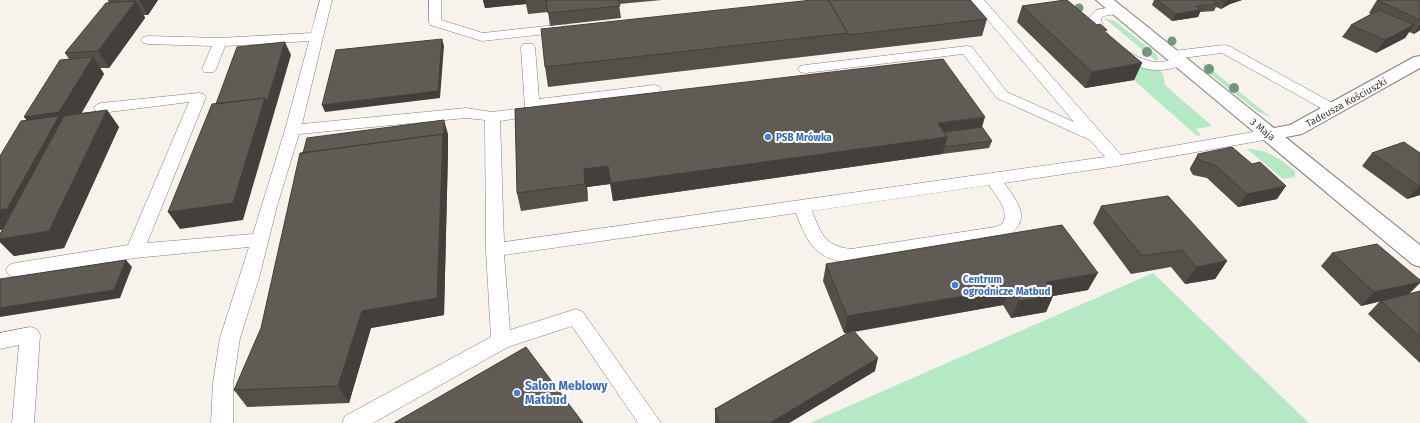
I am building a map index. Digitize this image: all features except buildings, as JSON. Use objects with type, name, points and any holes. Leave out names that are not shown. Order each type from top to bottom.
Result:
[{"type":"street","name":"3 Maja","points":[[1111,5],[1420,258]]},
{"type":"street","name":"Tadeusza Kościuszki","points":[[1270,134],[1294,130],[1420,61]]},
{"type":"lane","points":[[222,423],[223,383],[230,338],[250,278],[293,130],[326,0]]},
{"type":"lane","points":[[435,0],[435,22],[482,37],[577,26]]},
{"type":"lane","points":[[977,0],[1117,161]]},
{"type":"lane","points":[[1111,5],[1094,18],[1094,25],[1097,31],[1109,44],[1130,57],[1148,64],[1163,66],[1177,59],[1224,49],[1334,109]]},
{"type":"lane","points":[[148,40],[220,42],[316,37]]},
{"type":"lane","points":[[209,69],[220,42]]},
{"type":"lane","points":[[293,130],[466,113],[492,117],[533,112],[528,46]]},
{"type":"lane","points":[[805,69],[967,50],[1002,95],[1094,136]]},
{"type":"lane","points":[[533,104],[654,89]]},
{"type":"lane","points":[[100,108],[199,97],[135,252]]},
{"type":"lane","points":[[492,117],[495,250],[501,341]]},
{"type":"lane","points":[[495,250],[1117,161],[1270,134]]},
{"type":"lane","points":[[802,207],[819,243],[826,251],[838,256],[851,256],[999,233],[1008,230],[1013,223],[1014,215],[993,179]]},
{"type":"lane","points":[[15,270],[135,252],[260,240]]},
{"type":"lane","points":[[353,423],[501,341],[576,317],[650,423]]},
{"type":"lane","points":[[0,340],[30,336],[23,423]]},
{"type":"green space","points":[[1104,18],[1115,21],[1157,55],[1158,60],[1156,61]]},
{"type":"green space","points":[[1102,52],[1159,70],[1163,74],[1165,85],[1212,126],[1196,129],[1201,135],[1197,136]]},
{"type":"green space","points":[[1203,63],[1272,118],[1257,111],[1205,70]]},
{"type":"green space","points":[[1247,149],[1254,149],[1273,156],[1295,171],[1295,177],[1283,179]]},
{"type":"green space","points":[[1153,273],[1309,423],[810,423]]},
{"type":"place","name":"PSB Mrówka","points":[[768,137]]},
{"type":"place","name":"Centrum ogrodnicze Matbud","points":[[955,285]]},
{"type":"place","name":"Salon Meblowy Matbud","points":[[517,393]]}]
